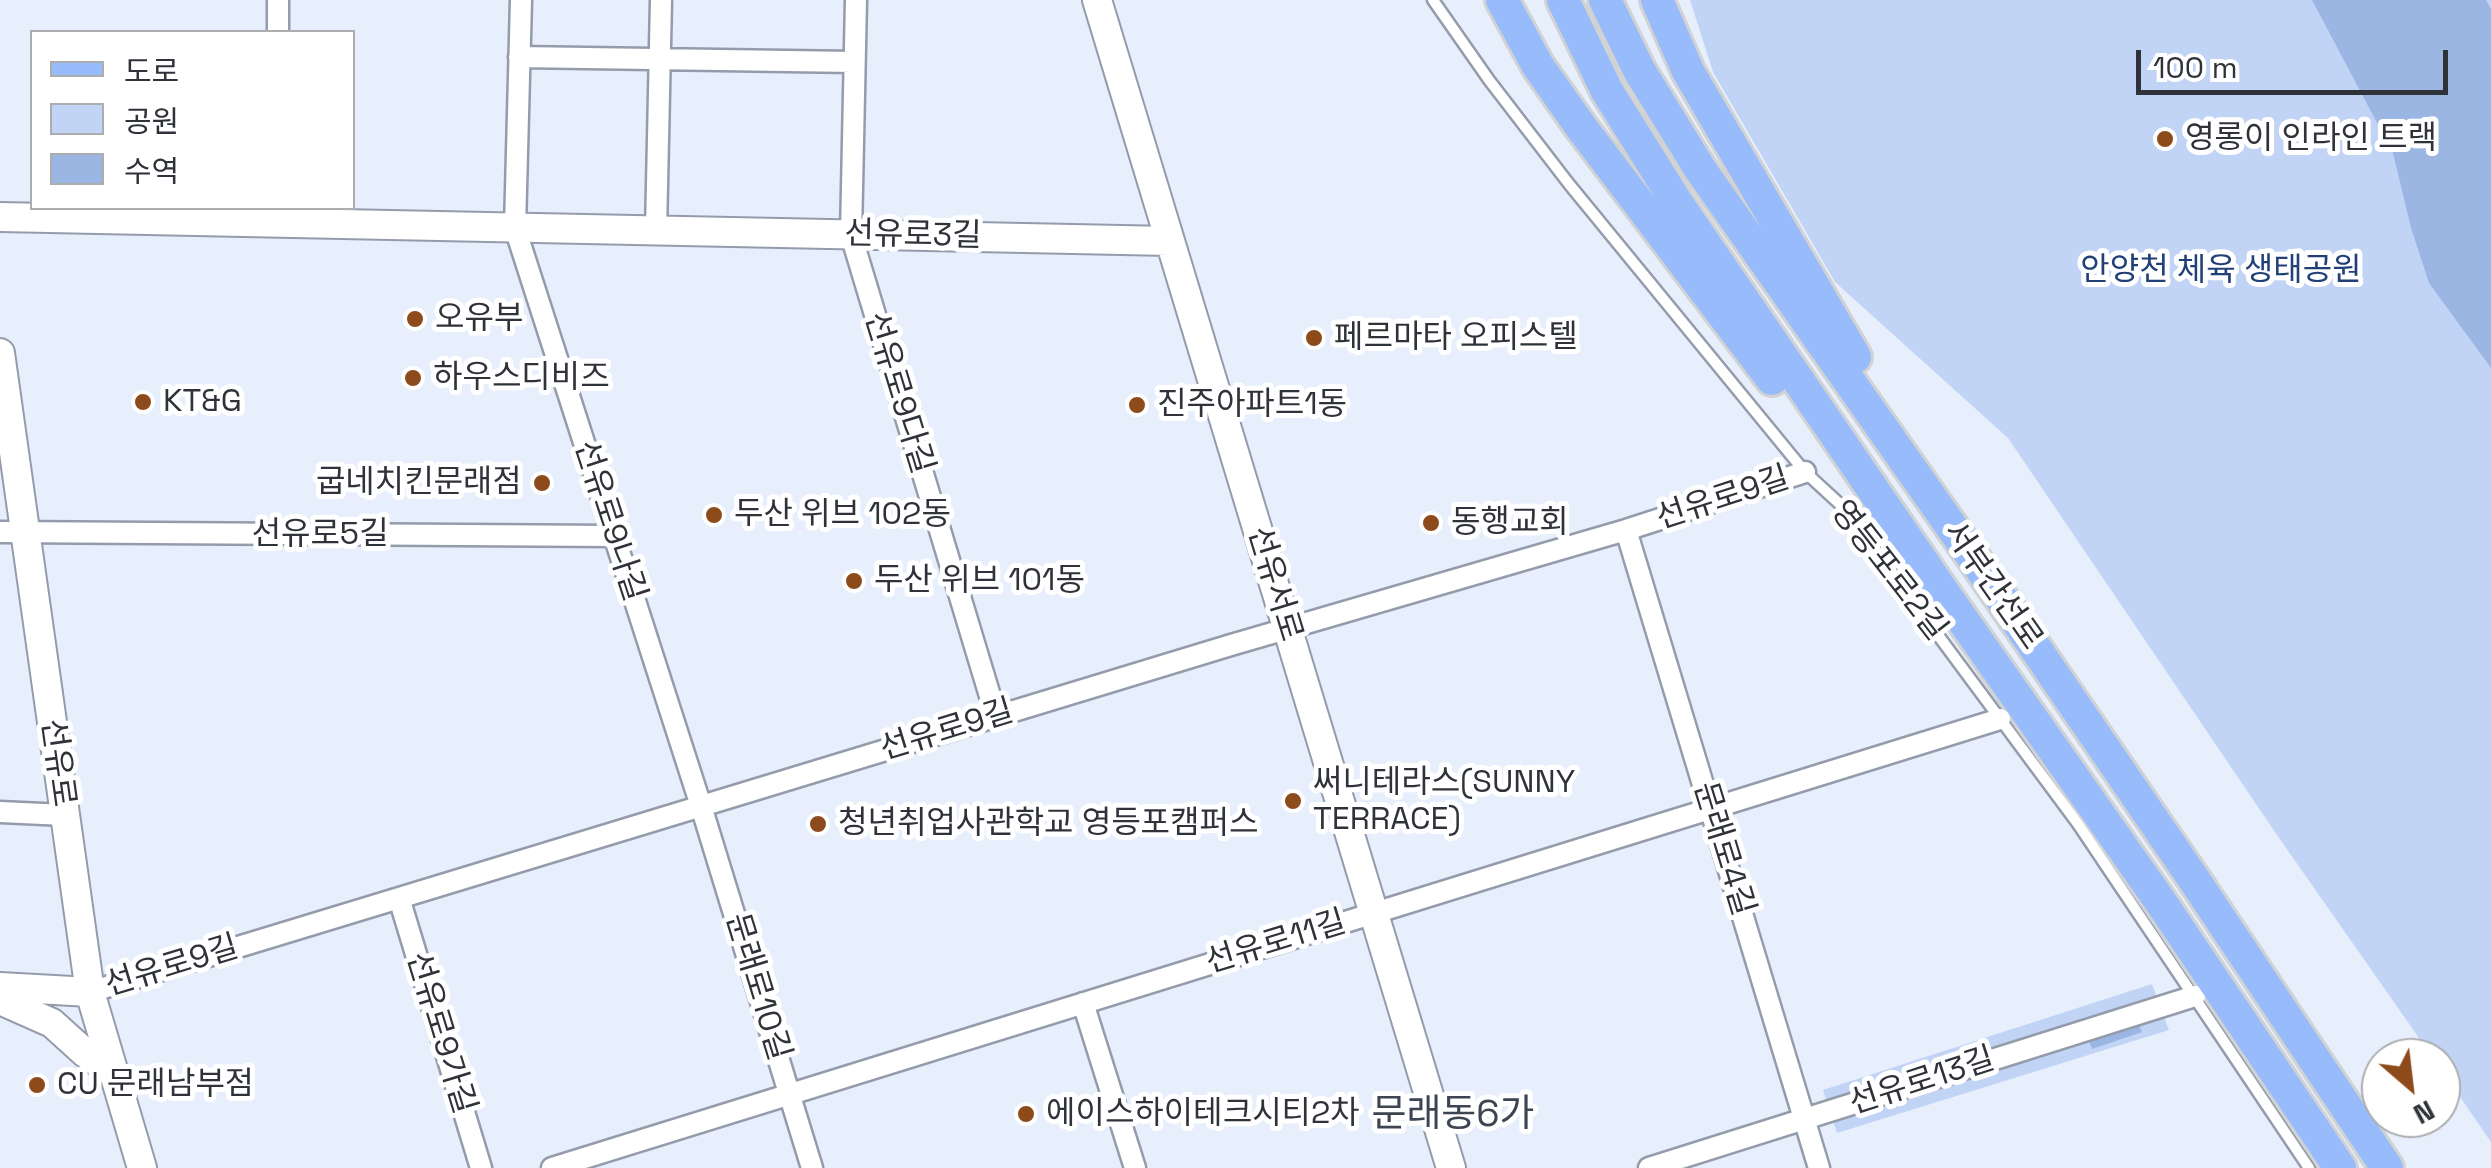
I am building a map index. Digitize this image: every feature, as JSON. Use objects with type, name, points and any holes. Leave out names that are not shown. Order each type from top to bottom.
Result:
[{"type":"main road","points":[[1502,0],[1538,66],[1581,127],[1793,407],[1941,589]]},
{"type":"main road","name":"서부간선로","points":[[1562,0],[1608,91],[1677,203],[2340,1168]]},
{"type":"main road","name":"서부간선로","points":[[1604,0],[1639,70],[1700,170],[1977,563],[2387,1168]]},
{"type":"main road","points":[[1657,0],[1670,35],[1716,121],[1977,563]]},
{"type":"street","points":[[278,0],[278,30]]},
{"type":"street","name":"선유로9나길","points":[[521,0],[515,228],[701,806]]},
{"type":"street","points":[[656,231],[661,0]]},
{"type":"street","name":"선유로9다길","points":[[856,0],[850,235],[996,716]]},
{"type":"street","name":"선유서로","points":[[1098,0],[1451,1168]]},
{"type":"street","points":[[519,57],[854,62]]},
{"type":"street","name":"선유로3길","points":[[0,218],[275,215],[515,228],[1170,242]]},
{"type":"street","name":"선유로","points":[[0,353],[13,533],[65,815],[90,992],[142,1168]]},
{"type":"street","name":"선유로9길","points":[[90,992],[1288,628],[1626,530],[1805,472]]},
{"type":"street","name":"문래로4길","points":[[1626,530],[1819,1168]]},
{"type":"street","name":"선유로5길","points":[[13,533],[614,536]]},
{"type":"street","name":"선유로11길","points":[[552,1168],[2000,719]]},
{"type":"street","name":"문래로10길","points":[[701,806],[812,1168]]},
{"type":"street","points":[[0,812],[65,815]]},
{"type":"street","name":"선유로9가길","points":[[400,898],[481,1168]]},
{"type":"street","points":[[0,987],[90,992]]},
{"type":"street","name":"선유로13길","points":[[1649,1168],[2195,996]]},
{"type":"street","points":[[0,1000],[52,1023],[112,1072]]},
{"type":"street","points":[[1084,1003],[1135,1168]]},
{"type":"lane","name":"영등포로2길","points":[[1433,0],[1569,184],[1805,472],[1842,507],[2078,824],[2308,1168]]},
{"type":"green space","name":"안양천 체육 생태공원","points":[[1690,0],[2491,0],[2491,1142],[2461,1098],[2461,1038],[2419,1038],[2008,438],[1835,282],[1713,72]]},
{"type":"green space","points":[[2152,984],[2169,1030],[1837,1133],[1823,1090]]},
{"type":"water","points":[[2312,0],[2486,0],[2491,9],[2491,368],[2429,283],[2393,153]]},
{"type":"water","points":[[2139,1025],[2142,1032],[2092,1049],[2089,1041]]},
{"type":"place","name":"영롱이 인라인 트랙","points":[[2165,139]]},
{"type":"place","name":"오유부","points":[[415,319]]},
{"type":"place","name":"페르마타 오피스텔","points":[[1314,338]]},
{"type":"place","name":"하우스디비즈","points":[[413,378]]},
{"type":"place","name":"KT&G","points":[[143,402]]},
{"type":"place","name":"진주아파트1동","points":[[1137,405]]},
{"type":"place","name":"굽네치킨문래점","points":[[542,483]]},
{"type":"place","name":"두산 위브 102동","points":[[714,515]]},
{"type":"place","name":"동행교회","points":[[1431,523]]},
{"type":"place","name":"두산 위브 101동","points":[[854,581]]},
{"type":"place","name":"써니테라스(SUNNY TERRACE)","points":[[1293,801]]},
{"type":"place","name":"청년취업사관학교 영등포캠퍼스","points":[[818,824]]},
{"type":"place","name":"CU 문래남부점","points":[[37,1085]]},
{"type":"place","name":"에이스하이테크시티2차","points":[[1026,1114]]},
{"type":"district","name":"문래동6가","points":[[1453,1116]]}]
